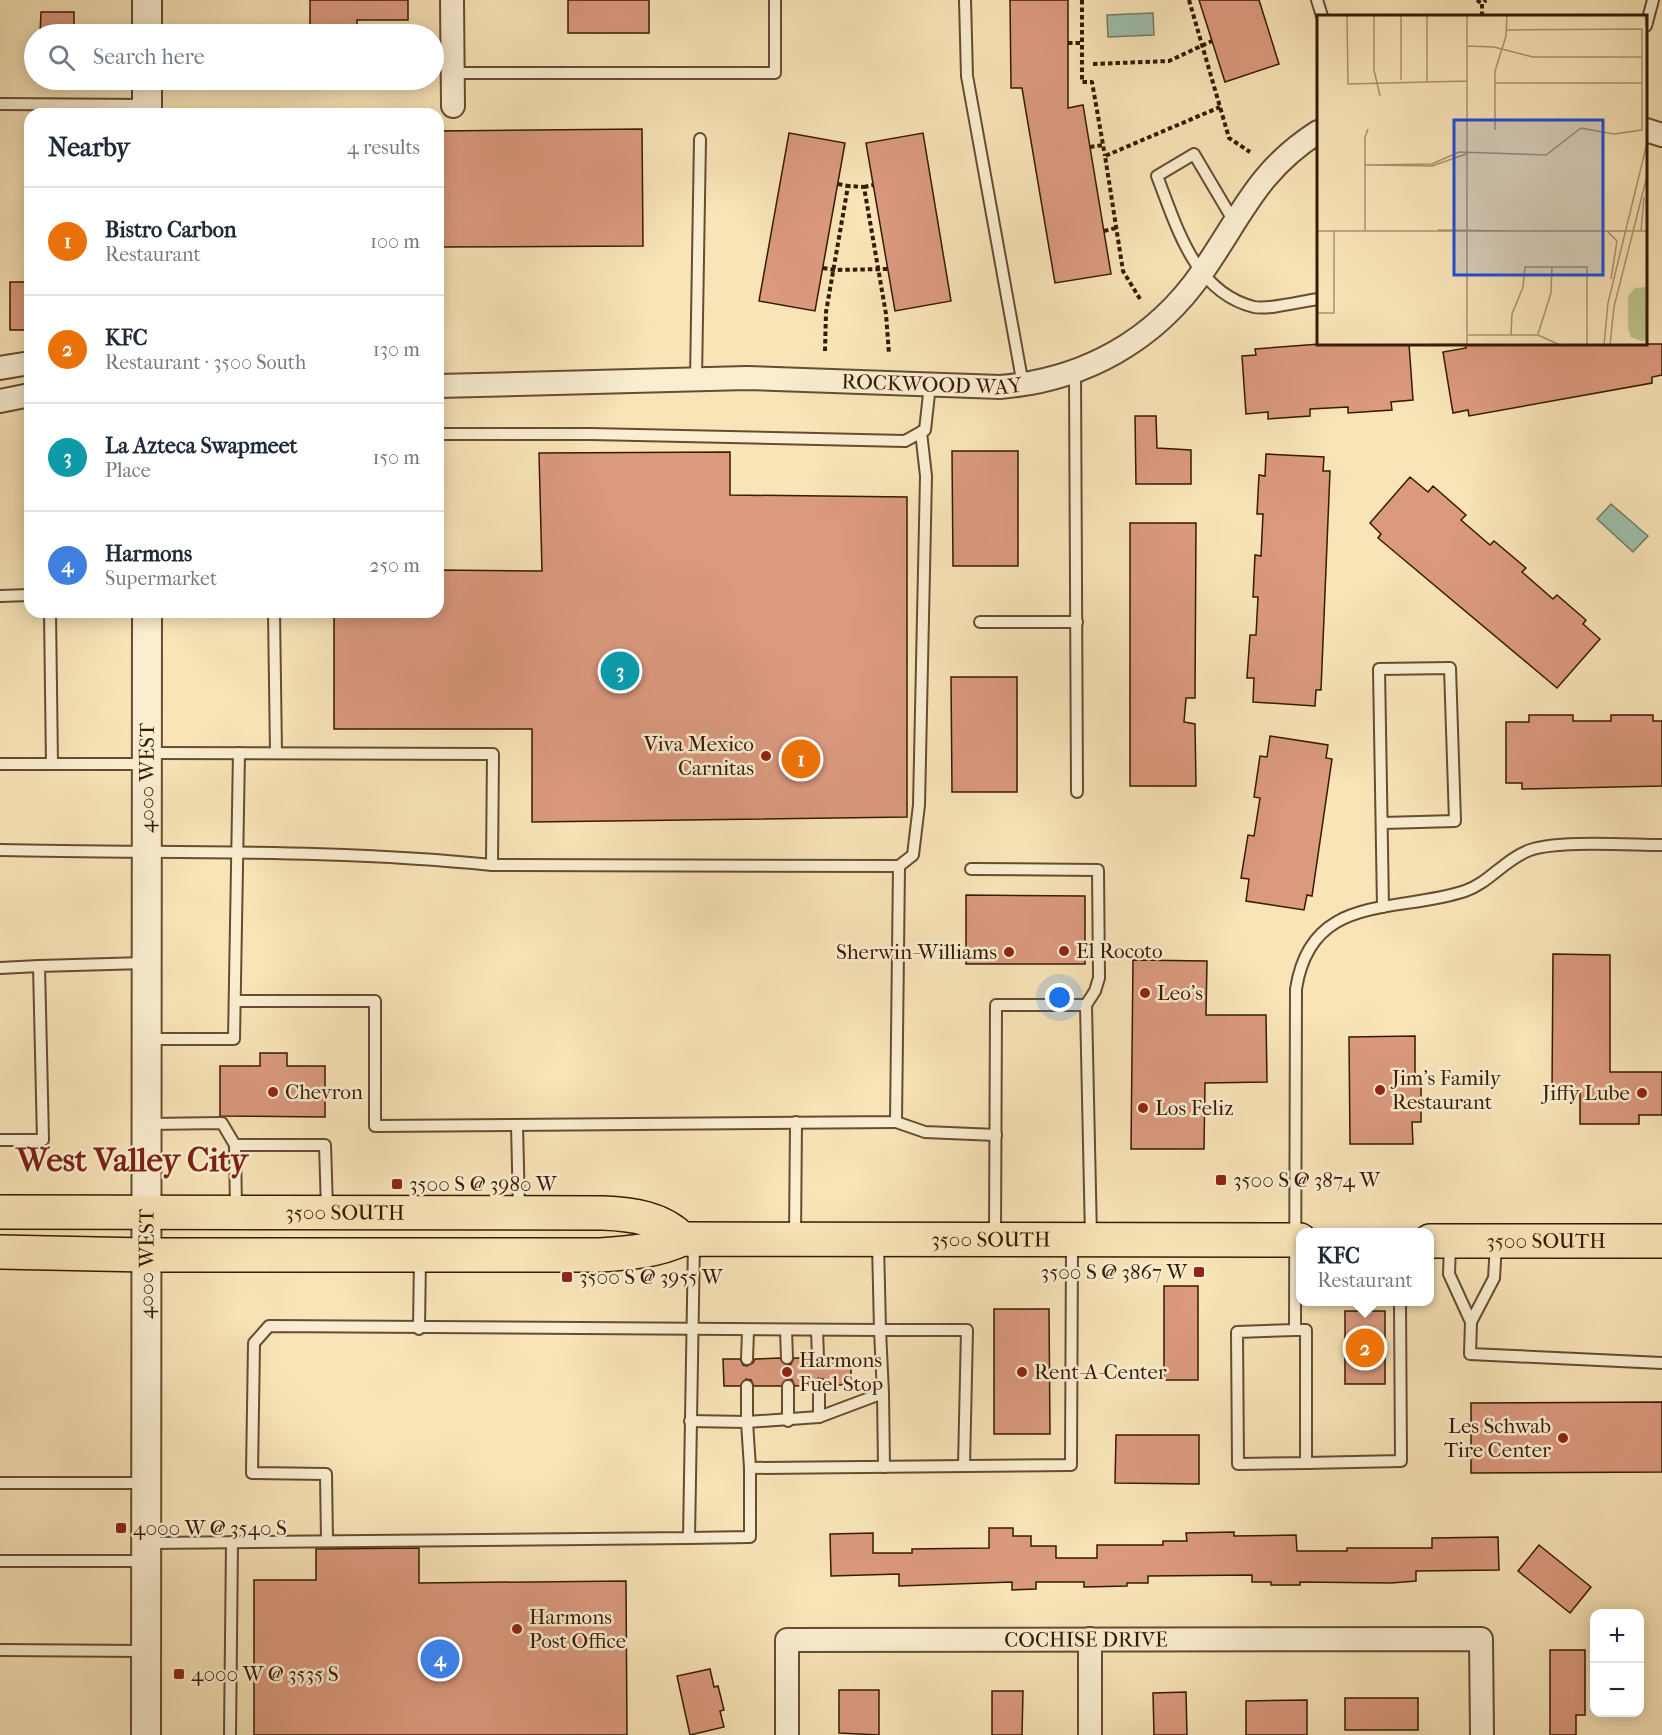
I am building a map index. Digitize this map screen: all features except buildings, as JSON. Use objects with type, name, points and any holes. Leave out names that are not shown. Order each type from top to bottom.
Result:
[{"type":"main road","name":"3500 SOUTH","points":[[0,1212],[621,1214],[655,1221],[688,1239]]},
{"type":"main road","name":"3500 SOUTH","points":[[0,1252],[146,1255],[600,1255],[668,1246],[688,1239],[1296,1240]]},
{"type":"main road","name":"3500 SOUTH","points":[[1440,1241],[1662,1241]]},
{"type":"street","points":[[147,0],[147,24]]},
{"type":"street","points":[[452,0],[453,106]]},
{"type":"street","points":[[1647,130],[1662,135]]},
{"type":"street","name":"ROCKWOOD WAY","points":[[444,386],[696,378],[799,379],[1000,387],[1023,385],[1075,373],[1132,344],[1177,305],[1202,273],[1233,220],[1263,178],[1284,157],[1317,133]]},
{"type":"street","points":[[0,368],[24,364]]},
{"type":"street","points":[[0,401],[24,396]]},
{"type":"street","name":"4000 WEST","points":[[146,1735],[147,618]]},
{"type":"street","name":"COCHISE DRIVE","points":[[787,1735],[787,1640],[1481,1639],[1482,1735]]},
{"type":"street","points":[[1090,1640],[1090,1735]]},
{"type":"lane","points":[[452,72],[775,72],[775,0]]},
{"type":"lane","points":[[965,0],[968,76],[1023,385]]},
{"type":"lane","points":[[1317,0],[1322,15]]},
{"type":"lane","points":[[1647,22],[1653,0]]},
{"type":"lane","points":[[0,104],[147,99]]},
{"type":"lane","points":[[696,378],[700,139]]},
{"type":"lane","points":[[1233,220],[1194,154],[1157,176],[1184,245],[1202,273],[1225,295],[1256,308],[1317,299]]},
{"type":"lane","points":[[1075,373],[1077,792]]},
{"type":"lane","points":[[444,434],[905,441],[925,430],[930,385]]},
{"type":"lane","points":[[0,850],[426,858],[492,865],[899,866],[913,855],[919,805],[926,476],[921,432]]},
{"type":"lane","points":[[0,596],[24,595]]},
{"type":"lane","points":[[51,618],[52,764]]},
{"type":"lane","points":[[274,618],[276,753]]},
{"type":"lane","points":[[980,622],[1077,622]]},
{"type":"lane","points":[[1383,823],[1455,821],[1450,668],[1379,669],[1383,907]]},
{"type":"lane","points":[[0,764],[52,764],[239,753],[493,754],[492,865]]},
{"type":"lane","points":[[147,1039],[234,1039],[239,753]]},
{"type":"lane","points":[[1299,1228],[1296,989],[1299,968],[1316,940],[1337,921],[1354,912],[1422,902],[1467,891],[1514,857],[1532,849],[1559,846],[1662,845]]},
{"type":"lane","points":[[896,1122],[899,866]]},
{"type":"lane","points":[[750,1467],[1071,1466],[1081,1240],[1086,1005],[1095,991],[1099,978],[1098,870],[971,869]]},
{"type":"lane","points":[[0,968],[147,963]]},
{"type":"lane","points":[[0,1140],[44,1140],[39,966]]},
{"type":"lane","points":[[235,1001],[375,1001],[375,1126],[896,1122],[925,1132],[996,1135]]},
{"type":"lane","points":[[995,1240],[996,1005],[1086,1005]]},
{"type":"lane","points":[[795,1240],[796,1122]]},
{"type":"lane","points":[[147,1124],[222,1123],[235,1145],[236,1213]]},
{"type":"lane","points":[[517,1125],[519,1213]]},
{"type":"lane","points":[[235,1145],[325,1145],[327,1213]]},
{"type":"lane","points":[[688,1239],[693,1331],[689,1538]]},
{"type":"lane","points":[[878,1240],[884,1467]]},
{"type":"lane","points":[[1440,1241],[1449,1274],[1471,1322]]},
{"type":"lane","points":[[1497,1241],[1494,1278],[1471,1322],[1470,1354],[1662,1364]]},
{"type":"lane","points":[[419,1329],[420,1255]]},
{"type":"lane","points":[[1295,1330],[1296,1306]]},
{"type":"lane","points":[[1306,1463],[1306,1330],[1237,1332],[1238,1464],[1306,1463],[1401,1461],[1400,1306]]},
{"type":"lane","points":[[327,1541],[326,1474],[252,1473],[254,1343],[269,1326],[693,1331],[967,1329],[964,1466]]},
{"type":"lane","points":[[786,1330],[787,1358]]},
{"type":"lane","points":[[817,1330],[818,1358]]},
{"type":"lane","points":[[747,1359],[748,1331]]},
{"type":"lane","points":[[819,1385],[819,1417]]},
{"type":"lane","points":[[0,1561],[145,1552],[232,1542],[750,1537],[747,1386]]},
{"type":"lane","points":[[788,1386],[788,1421]]},
{"type":"lane","points":[[690,1421],[788,1421],[819,1417],[883,1393]]},
{"type":"lane","points":[[0,1483],[145,1483]]},
{"type":"lane","points":[[230,1735],[232,1542]]},
{"type":"lane","points":[[0,1650],[145,1651]]},
{"type":"path","points":[[1082,0],[1082,82],[1092,82],[1123,271],[1140,299]]},
{"type":"path","points":[[1189,0],[1229,138],[1250,152]]},
{"type":"path","points":[[1477,0],[1482,4]]},
{"type":"path","points":[[1482,15],[1482,4],[1486,0]]},
{"type":"path","points":[[1093,64],[1169,61],[1201,44],[1212,41]]},
{"type":"path","points":[[1068,44],[1082,44]]},
{"type":"path","points":[[1105,156],[1220,107]]},
{"type":"path","points":[[1090,147],[1103,145]]},
{"type":"path","points":[[838,184],[864,187],[873,185]]},
{"type":"path","points":[[825,351],[826,312],[848,186]]},
{"type":"path","points":[[864,187],[886,314],[889,354]]},
{"type":"path","points":[[1104,231],[1116,228]]},
{"type":"path","points":[[823,268],[878,271],[888,269]]},
{"type":"shaded area","points":[[1153,13],[1154,35],[1108,37],[1107,15]]},
{"type":"shaded area","points":[[1611,504],[1648,536],[1633,552],[1597,519]]},
{"type":"place","name":"La Azteca Swapmeet","points":[[620,671]]},
{"type":"place","name":"Viva Mexico Carnitas","points":[[766,756]]},
{"type":"place","name":"Bistro Carbon","points":[[801,759]]},
{"type":"place","name":"El Rocoto","points":[[1064,951]]},
{"type":"place","name":"Sherwin-Williams","points":[[1009,952]]},
{"type":"place","name":"Leo's","points":[[1145,993]]},
{"type":"place","name":"Jim's Family Restaurant","points":[[1380,1090]]},
{"type":"place","name":"Chevron","points":[[273,1092]]},
{"type":"place","name":"Jiffy Lube","points":[[1642,1093]]},
{"type":"place","name":"Los Feliz","points":[[1143,1108]]},
{"type":"place","name":"3500 S @ 3874 W","points":[[1221,1180]]},
{"type":"place","name":"3500 S @ 3980 W","points":[[397,1184]]},
{"type":"place","name":"3500 S @ 3867 W","points":[[1199,1272]]},
{"type":"place","name":"3500 S @ 3955 W","points":[[567,1277]]},
{"type":"place","name":"KFC","points":[[1365,1348]]},
{"type":"place","name":"Harmons Fuel Stop","points":[[787,1372]]},
{"type":"place","name":"Rent-A-Center","points":[[1022,1372]]},
{"type":"place","name":"Les Schwab Tire Center","points":[[1563,1438]]},
{"type":"place","name":"4000 W @ 3540 S","points":[[121,1528]]},
{"type":"place","name":"Harmons Post Office","points":[[517,1629]]},
{"type":"place","name":"Harmons","points":[[440,1659]]},
{"type":"place","name":"4000 W @ 3535 S","points":[[179,1674]]},
{"type":"district","name":"West Valley City","points":[[132,1160]]}]
